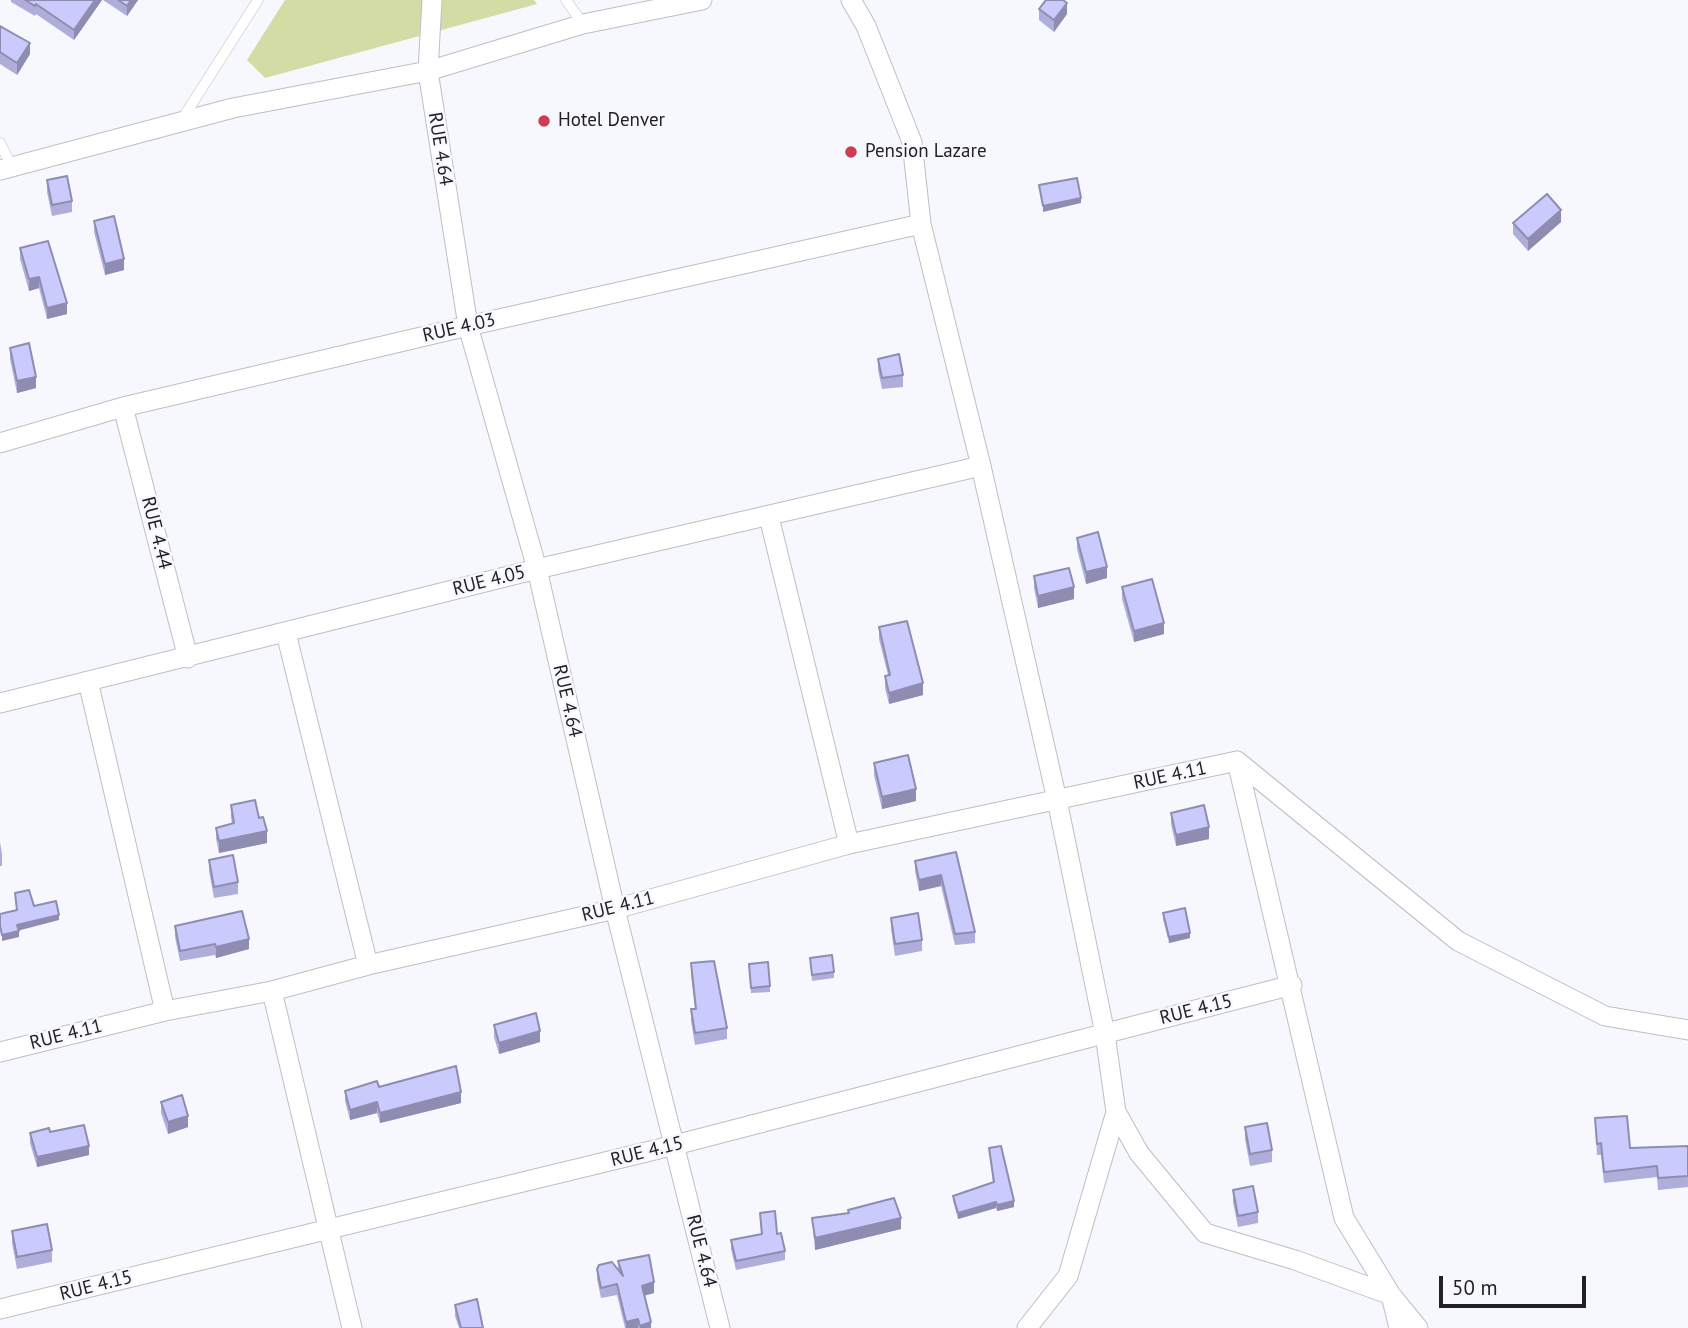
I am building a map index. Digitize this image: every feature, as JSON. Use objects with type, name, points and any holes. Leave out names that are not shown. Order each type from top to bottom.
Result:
[{"type":"street","name":"RUE 4.64","points":[[432,0],[428,71],[468,326],[537,569],[615,909],[720,1328]]},
{"type":"street","points":[[7,170],[233,108],[428,71],[583,24],[702,0]]},
{"type":"street","points":[[851,0],[866,26],[912,142],[921,224],[981,466],[1057,800],[1105,1034],[1116,1112],[1139,1153],[1205,1233],[1295,1260],[1391,1295]]},
{"type":"street","name":"RUE 4.03","points":[[0,443],[123,407],[921,224]]},
{"type":"street","name":"RUE 4.44","points":[[123,407],[188,658]]},
{"type":"street","name":"RUE 4.05","points":[[0,703],[537,569],[981,466]]},
{"type":"street","points":[[769,517],[849,844]]},
{"type":"street","points":[[286,633],[368,965]]},
{"type":"street","points":[[89,681],[165,1011]]},
{"type":"street","points":[[1237,761],[1292,985],[1344,1218],[1391,1295],[1418,1328]]},
{"type":"street","points":[[1237,761],[1458,942],[1605,1016],[1688,1030]]},
{"type":"street","name":"RUE 4.11","points":[[0,1052],[165,1011],[272,991],[368,965],[615,909],[849,844],[1237,761]]},
{"type":"street","name":"RUE 4.15","points":[[0,1309],[675,1145],[1292,985]]},
{"type":"street","points":[[272,991],[352,1328]]},
{"type":"street","points":[[1027,1328],[1068,1276],[1116,1112]]},
{"type":"street","points":[[1391,1295],[1399,1328]]},
{"type":"lane","points":[[180,123],[258,0]]},
{"type":"lane","points":[[566,0],[583,24]]},
{"type":"lane","points":[[0,143],[7,170]]},
{"type":"green space","points":[[285,0],[534,0],[537,4],[265,78],[247,60]]},
{"type":"building","points":[[25,0],[95,0],[74,30],[36,4],[35,6]]},
{"type":"building","points":[[118,0],[131,0],[127,6]]},
{"type":"building","points":[[1046,0],[1063,0],[1067,3],[1054,20],[1039,9]]},
{"type":"building","points":[[0,26],[30,43],[17,63],[0,52]]},
{"type":"building","points":[[67,176],[72,201],[52,205],[47,180]]},
{"type":"building","points":[[1077,178],[1081,198],[1043,206],[1039,185]]},
{"type":"building","points":[[1547,194],[1561,210],[1528,239],[1513,223]]},
{"type":"building","points":[[114,216],[124,259],[105,264],[94,221]]},
{"type":"building","points":[[48,241],[67,303],[47,308],[39,277],[29,279],[20,248]]},
{"type":"building","points":[[29,343],[36,377],[17,381],[10,348]]},
{"type":"building","points":[[899,354],[903,375],[882,378],[878,359]]},
{"type":"building","points":[[1098,532],[1107,567],[1086,572],[1077,538]]},
{"type":"building","points":[[1069,568],[1074,587],[1038,596],[1034,576]]},
{"type":"building","points":[[1152,579],[1164,623],[1134,631],[1122,587]]},
{"type":"building","points":[[907,621],[923,683],[889,693],[885,676],[890,675],[879,627]]},
{"type":"building","points":[[908,755],[916,789],[882,797],[874,763]]},
{"type":"building","points":[[255,800],[259,818],[263,817],[267,831],[219,841],[216,828],[234,823],[231,805]]},
{"type":"building","points":[[1204,805],[1209,827],[1176,835],[1171,813]]},
{"type":"building","points":[[956,852],[975,932],[955,934],[941,875],[919,880],[915,861]]},
{"type":"building","points":[[233,855],[238,882],[214,887],[209,860]]},
{"type":"building","points":[[29,890],[34,906],[56,901],[59,915],[17,925],[19,931],[2,935],[0,914],[17,910],[15,893]]},
{"type":"building","points":[[1185,908],[1190,933],[1169,937],[1163,913]]},
{"type":"building","points":[[242,911],[249,939],[216,947],[215,944],[180,951],[175,926]]},
{"type":"building","points":[[918,913],[922,940],[895,944],[891,918]]},
{"type":"building","points":[[832,955],[834,972],[812,975],[810,958]]},
{"type":"building","points":[[714,961],[727,1028],[695,1033],[691,1009],[696,1009],[691,963]]},
{"type":"building","points":[[768,962],[770,986],[751,988],[749,964]]},
{"type":"building","points":[[536,1013],[540,1031],[499,1043],[494,1025]]},
{"type":"building","points":[[456,1066],[461,1092],[380,1113],[377,1102],[350,1110],[345,1091],[377,1081],[379,1087]]},
{"type":"building","points":[[182,1095],[188,1116],[168,1122],[161,1102]]},
{"type":"building","points":[[1627,1116],[1630,1148],[1688,1146],[1688,1176],[1658,1178],[1657,1166],[1604,1172],[1601,1143],[1597,1144],[1595,1118]]},
{"type":"building","points":[[1267,1123],[1272,1150],[1250,1154],[1245,1127]]},
{"type":"building","points":[[84,1125],[89,1146],[37,1157],[30,1133],[49,1128],[50,1132]]},
{"type":"building","points":[[1001,1146],[1014,1201],[997,1205],[996,1202],[958,1213],[953,1196],[994,1182],[989,1148]]},
{"type":"building","points":[[1253,1186],[1258,1212],[1238,1216],[1233,1190]]},
{"type":"building","points":[[894,1198],[901,1218],[815,1238],[812,1218],[849,1213],[848,1210]]},
{"type":"building","points":[[775,1211],[777,1234],[781,1233],[785,1251],[736,1261],[731,1240],[762,1234],[760,1213]]},
{"type":"building","points":[[47,1224],[52,1250],[17,1257],[12,1231]]},
{"type":"building","points":[[649,1255],[654,1282],[642,1286],[651,1322],[640,1326],[638,1319],[626,1322],[617,1284],[601,1288],[597,1269],[599,1265],[612,1262],[623,1276],[618,1261]]},
{"type":"building","points":[[477,1299],[483,1328],[461,1328],[455,1305]]},
{"type":"place","name":"Hotel Denver","points":[[544,121]]},
{"type":"place","name":"Pension Lazare","points":[[851,152]]}]
